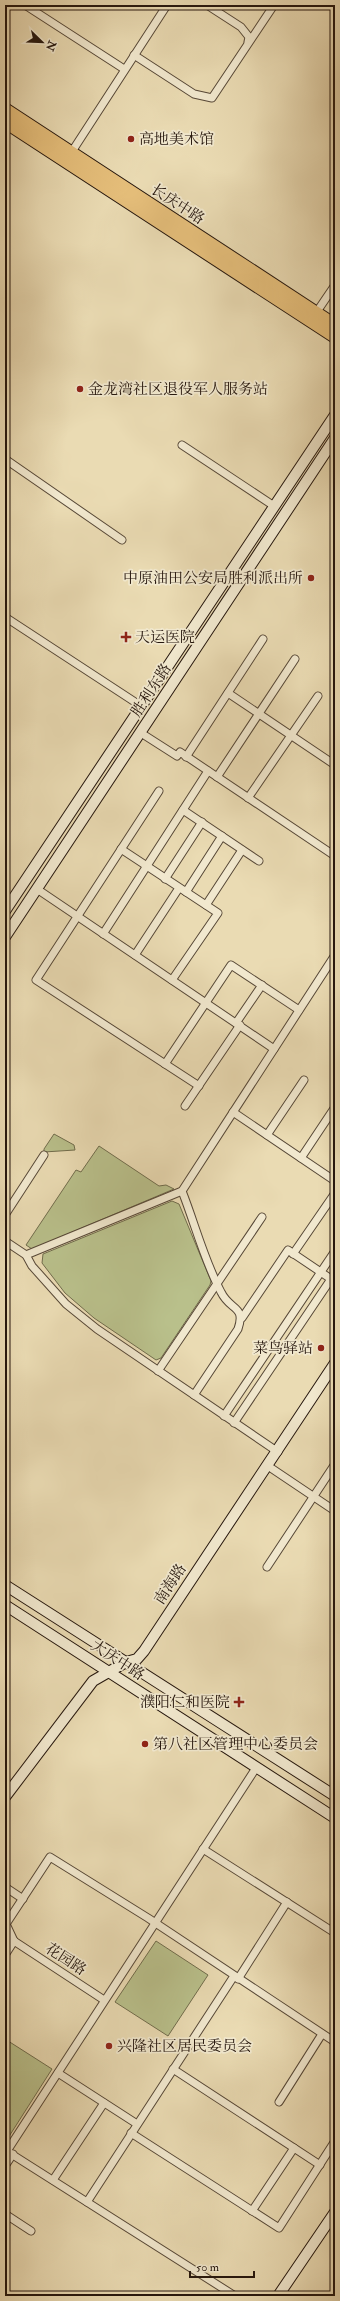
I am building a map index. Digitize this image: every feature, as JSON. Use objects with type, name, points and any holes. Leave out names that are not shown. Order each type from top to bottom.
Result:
[{"type":"main road","name":"长庆中路","points":[[5,109],[335,325]]},
{"type":"main road","name":"长庆中路","points":[[5,122],[335,337]]},
{"type":"main road","name":"胜利东路","points":[[5,911],[335,415]]},
{"type":"main road","name":"胜利东路","points":[[5,937],[335,438]]},
{"type":"main road","points":[[5,916],[15,922]]},
{"type":"main road","name":"南海路","points":[[5,1797],[93,1681],[126,1662],[137,1659],[144,1651],[220,1534],[278,1452],[335,1363]]},
{"type":"main road","name":"大庆中路","points":[[5,1584],[335,1796]]},
{"type":"main road","name":"大庆中路","points":[[5,1605],[335,1818]]},
{"type":"main road","points":[[278,2296],[335,2212]]},
{"type":"street","points":[[25,5],[124,68]]},
{"type":"street","points":[[71,153],[124,68],[166,5]]},
{"type":"street","points":[[207,5],[241,27],[249,37],[248,42]]},
{"type":"street","points":[[134,54],[194,94],[212,98],[274,5]]},
{"type":"street","points":[[316,313],[335,285]]},
{"type":"street","points":[[182,445],[274,506]]},
{"type":"street","points":[[5,459],[122,540]]},
{"type":"street","points":[[5,617],[141,706]]},
{"type":"street","points":[[186,757],[263,640]]},
{"type":"street","points":[[217,777],[295,658]]},
{"type":"street","points":[[228,693],[335,765]]},
{"type":"street","points":[[248,798],[318,696]]},
{"type":"street","points":[[141,733],[176,756],[180,752],[335,856]]},
{"type":"street","points":[[103,934],[208,771]]},
{"type":"street","points":[[159,791],[36,980],[199,1086]]},
{"type":"street","points":[[183,810],[259,860]]},
{"type":"street","points":[[165,879],[202,822]]},
{"type":"street","points":[[135,955],[222,836]]},
{"type":"street","points":[[121,849],[218,913],[172,980]]},
{"type":"street","points":[[206,905],[242,850]]},
{"type":"street","points":[[37,889],[274,1049]]},
{"type":"street","points":[[26,1255],[182,1191],[335,954]]},
{"type":"street","points":[[165,1064],[231,965],[299,1010]]},
{"type":"street","points":[[185,1106],[262,985]]},
{"type":"street","points":[[267,1136],[304,1080]]},
{"type":"street","points":[[301,1158],[335,1107]]},
{"type":"street","points":[[233,1112],[267,1136],[334,1178]]},
{"type":"street","points":[[5,1215],[44,1155]]},
{"type":"street","points":[[182,1191],[217,1285],[225,1301],[240,1312],[242,1318]]},
{"type":"street","points":[[293,1254],[335,1193]]},
{"type":"street","points":[[158,1371],[262,1217]]},
{"type":"street","points":[[5,1241],[26,1255],[32,1266],[66,1304],[97,1329],[278,1452]]},
{"type":"street","points":[[194,1396],[238,1329],[242,1318],[288,1250],[331,1278],[234,1423]]},
{"type":"street","points":[[224,1416],[335,1251]]},
{"type":"street","points":[[267,1567],[335,1464]]},
{"type":"street","points":[[268,1466],[335,1510]]},
{"type":"street","points":[[5,2166],[8,2152],[104,2000],[256,1768]]},
{"type":"street","points":[[203,1849],[335,1933]]},
{"type":"street","points":[[5,1955],[14,1941],[6,1924],[50,1857],[335,2042]]},
{"type":"street","points":[[5,1888],[23,1899]]},
{"type":"street","points":[[87,2202],[173,2069],[287,1902]]},
{"type":"street","name":"花园路","points":[[14,1941],[104,2000]]},
{"type":"street","points":[[279,2102],[322,2034]]},
{"type":"street","points":[[173,2069],[320,2165]]},
{"type":"street","points":[[58,2073],[137,2124]]},
{"type":"street","points":[[53,2180],[104,2103]]},
{"type":"street","points":[[131,2133],[279,2228],[335,2141]]},
{"type":"street","points":[[252,2211],[294,2148]]},
{"type":"street","points":[[8,2152],[235,2296]]},
{"type":"street","points":[[5,2214],[32,2231]]},
{"type":"green space","points":[[54,1134],[74,1145],[75,1150],[44,1152],[44,1149]]},
{"type":"green space","points":[[99,1146],[159,1186],[166,1185],[174,1189],[32,1249],[26,1245],[76,1170],[81,1172]]},
{"type":"green space","points":[[172,1201],[179,1204],[211,1281],[210,1285],[161,1358],[156,1360],[94,1318],[65,1293],[42,1263],[43,1254]]},
{"type":"green space","points":[[156,1941],[208,1975],[168,2036],[115,2002]]},
{"type":"green space","points":[[5,2039],[52,2069],[8,2138],[5,2139]]},
{"type":"place","name":"高地美术馆","points":[[131,139]]},
{"type":"place","name":"金龙湾社区退役军人服务站","points":[[80,389]]},
{"type":"place","name":"中原油田公安局胜利派出所","points":[[311,578]]},
{"type":"place","name":"天运医院","points":[[126,637]]},
{"type":"place","name":"菜鸟驿站","points":[[321,1348]]},
{"type":"place","name":"濮阳仁和医院","points":[[239,1702]]},
{"type":"place","name":"第八社区管理中心委员会","points":[[145,1744]]},
{"type":"place","name":"兴隆社区居民委员会","points":[[109,2046]]}]
